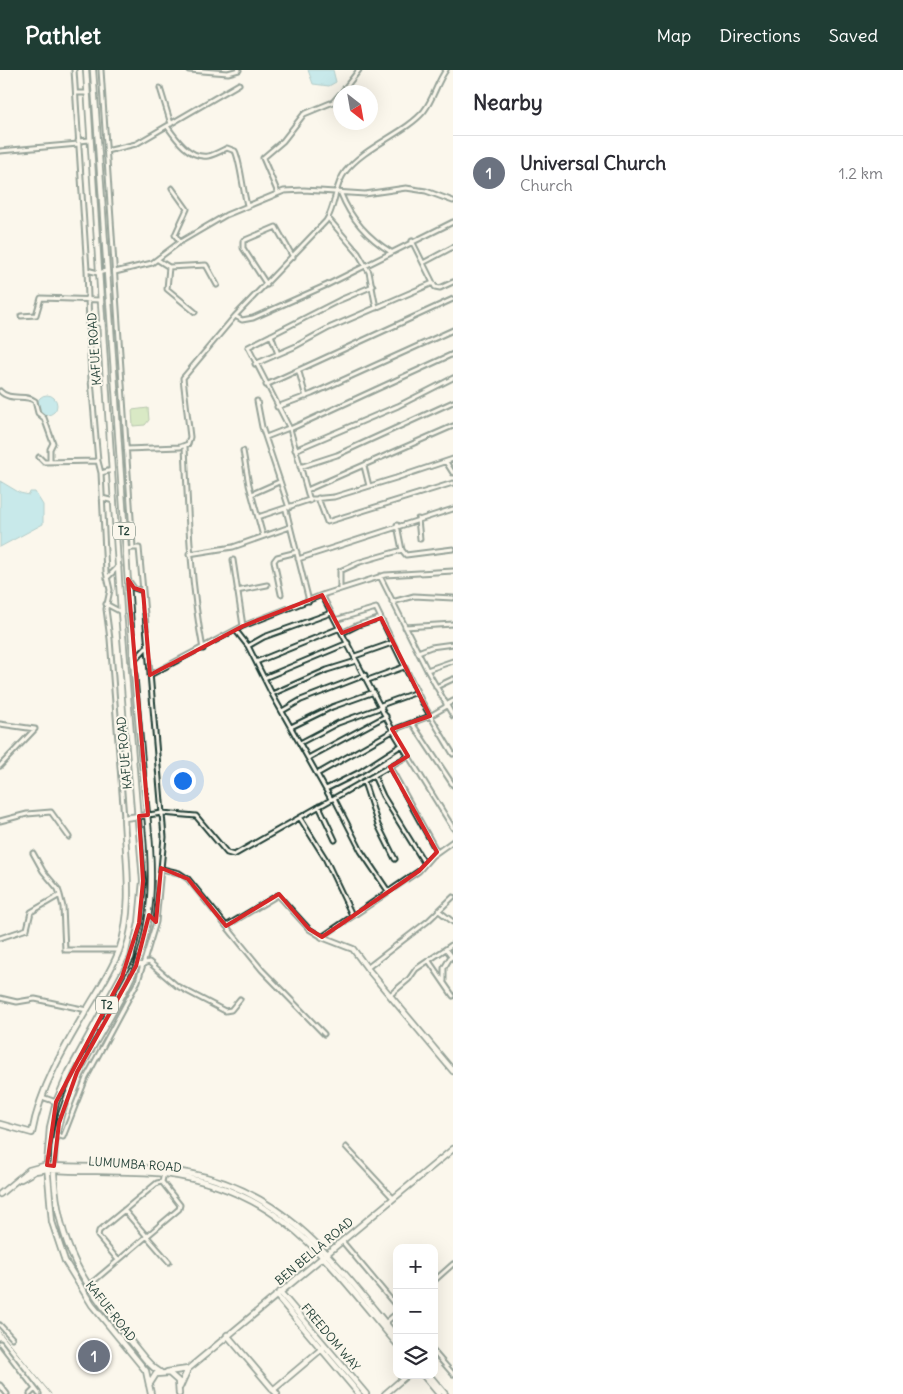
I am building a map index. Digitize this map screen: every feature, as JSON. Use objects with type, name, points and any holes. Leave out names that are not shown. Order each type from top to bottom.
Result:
[{"type":"main road","name":"KAFUE ROAD","points":[[86,70],[121,612],[143,881],[136,940],[122,977],[69,1072],[56,1102],[50,1127],[47,1167],[52,1222],[71,1272],[92,1305],[146,1371],[150,1393]]},
{"type":"main road","name":"KAFUE ROAD","points":[[93,70],[133,662],[148,815],[151,882],[149,914],[136,966],[77,1072],[69,1091],[57,1135],[54,1180],[62,1227],[77,1268],[88,1286],[142,1355],[160,1372]]},
{"type":"main road","points":[[0,1124],[32,1133],[42,1096],[57,1061],[119,950],[128,910],[124,818],[148,815]]},
{"type":"main road","points":[[322,937],[353,949],[453,1071]]},
{"type":"main road","name":"BEN BELLA ROAD","points":[[180,1392],[188,1369],[453,1150]]},
{"type":"main road","points":[[54,1180],[63,1168],[58,1161],[55,1151]]},
{"type":"main road","points":[[0,1194],[33,1168],[47,1167]]},
{"type":"main road","name":"LUMUMBA ROAD","points":[[47,1167],[164,1172],[210,1179],[248,1194],[285,1216],[326,1254],[394,1334]]},
{"type":"main road","name":"LUMUMBA ROAD","points":[[326,1254],[393,1339]]},
{"type":"main road","name":"FREEDOM WAY","points":[[278,1294],[324,1347],[359,1394]]},
{"type":"main road","points":[[227,1335],[275,1392],[324,1347]]},
{"type":"main road","points":[[149,1386],[153,1377],[160,1372],[188,1369]]},
{"type":"main road","name":"FREEDOM WAY","points":[[343,1371],[366,1394]]},
{"type":"main road","points":[[168,1372],[176,1377],[180,1392]]},
{"type":"main road","points":[[385,1394],[403,1379]]},
{"type":"main road","points":[[426,1379],[439,1394]]},
{"type":"main road","points":[[432,1379],[445,1394]]},
{"type":"street","points":[[74,70],[87,270],[88,324],[98,461],[101,473],[107,578],[110,590],[106,604],[124,818]]},
{"type":"street","points":[[101,70],[133,548]]},
{"type":"street","points":[[190,70],[228,72],[239,70]]},
{"type":"street","points":[[347,85],[359,70]]},
{"type":"street","points":[[203,649],[194,603],[189,554],[185,446],[190,437],[184,378],[235,316],[267,285],[328,218],[339,193],[341,178],[356,161],[424,111],[446,70]]},
{"type":"street","points":[[106,152],[136,144],[239,84]]},
{"type":"street","points":[[160,88],[169,125],[181,145],[201,155],[210,156],[227,148],[235,151],[247,205]]},
{"type":"street","points":[[76,93],[88,93]]},
{"type":"street","points":[[278,194],[263,158],[283,141],[304,114],[333,101]]},
{"type":"street","points":[[0,151],[90,140]]},
{"type":"street","points":[[99,159],[107,159]]},
{"type":"street","points":[[172,188],[187,209],[176,235],[180,242]]},
{"type":"street","points":[[115,272],[132,269],[158,260],[180,242],[247,205],[292,190],[365,194],[406,188],[426,191],[453,201]]},
{"type":"street","points":[[339,193],[350,216],[370,237],[391,252]]},
{"type":"street","points":[[328,218],[358,253],[365,266],[373,286],[376,308]]},
{"type":"street","points":[[235,316],[242,320],[254,318],[453,222]]},
{"type":"street","points":[[267,285],[243,248],[244,241],[276,227],[293,257]]},
{"type":"street","points":[[412,242],[433,283],[438,288],[453,282]]},
{"type":"street","points":[[422,263],[453,247]]},
{"type":"street","points":[[158,260],[169,267],[206,265],[217,285]]},
{"type":"street","points":[[169,267],[167,289],[196,312]]},
{"type":"street","points":[[87,270],[106,271]]},
{"type":"street","points":[[256,364],[324,330],[433,283]]},
{"type":"street","points":[[310,501],[289,429],[248,347],[373,286]]},
{"type":"street","points":[[21,316],[36,315],[40,298],[101,300]]},
{"type":"street","points":[[266,385],[299,372],[453,299]]},
{"type":"street","points":[[88,324],[102,323]]},
{"type":"street","points":[[277,407],[306,397],[453,330]]},
{"type":"street","points":[[271,335],[278,354]]},
{"type":"street","points":[[266,437],[289,429],[453,354]]},
{"type":"street","points":[[299,372],[306,397]]},
{"type":"street","points":[[295,450],[398,406],[453,378]]},
{"type":"street","points":[[0,391],[7,397],[30,398],[35,402],[38,413],[44,418],[53,443],[50,449],[50,461]]},
{"type":"street","points":[[257,401],[287,509],[309,601]]},
{"type":"street","points":[[300,467],[337,455],[453,402]]},
{"type":"street","points":[[307,490],[453,426]]},
{"type":"street","points":[[118,442],[125,442]]},
{"type":"street","points":[[126,449],[185,446]]},
{"type":"street","points":[[243,451],[263,536]]},
{"type":"street","points":[[39,457],[44,462],[98,461]]},
{"type":"street","points":[[258,517],[318,498],[334,497],[453,459]]},
{"type":"street","points":[[446,462],[453,473]]},
{"type":"street","points":[[364,466],[369,486]]},
{"type":"street","points":[[101,473],[112,470]]},
{"type":"street","points":[[252,494],[279,482]]},
{"type":"street","points":[[318,498],[327,522],[453,484]]},
{"type":"street","points":[[102,498],[114,501]]},
{"type":"street","points":[[298,559],[397,525],[453,509]]},
{"type":"street","points":[[418,519],[420,539]]},
{"type":"street","points":[[397,525],[402,550],[406,555],[453,549]]},
{"type":"street","points":[[189,554],[233,547],[290,527]]},
{"type":"street","points":[[57,1135],[63,1137],[86,1078],[132,993],[145,963],[156,922],[164,837],[139,548],[126,549]]},
{"type":"street","points":[[340,589],[341,570],[370,558],[402,550]]},
{"type":"street","points":[[281,594],[274,560],[277,557],[297,552]]},
{"type":"street","points":[[233,560],[244,626]]},
{"type":"street","points":[[107,578],[118,566]]},
{"type":"street","points":[[150,675],[237,632],[244,626],[322,595],[380,576],[453,571]]},
{"type":"street","points":[[380,576],[427,670],[453,716]]},
{"type":"street","points":[[128,579],[134,588],[143,591]]},
{"type":"street","points":[[237,591],[267,585]]},
{"type":"street","points":[[322,595],[393,731],[453,828]]},
{"type":"street","points":[[392,602],[404,597],[419,596],[453,598]]},
{"type":"street","points":[[106,604],[121,612]]},
{"type":"street","points":[[335,620],[374,607],[417,692],[453,754]]},
{"type":"street","points":[[248,646],[264,637],[331,612]]},
{"type":"street","points":[[342,633],[362,623],[381,618]]},
{"type":"street","points":[[405,627],[453,624]]},
{"type":"street","points":[[256,662],[340,628]]},
{"type":"street","points":[[237,632],[248,646],[272,694],[317,774],[333,798],[361,851],[388,891]]},
{"type":"street","points":[[264,678],[348,643]]},
{"type":"street","points":[[355,656],[392,643]]},
{"type":"street","points":[[418,652],[431,647],[453,644]]},
{"type":"street","points":[[133,662],[147,647]]},
{"type":"street","points":[[272,694],[327,670],[356,661]]},
{"type":"street","points":[[427,670],[453,661]]},
{"type":"street","points":[[368,680],[404,667]]},
{"type":"street","points":[[282,711],[301,700],[365,675]]},
{"type":"street","points":[[436,687],[453,679]]},
{"type":"street","points":[[291,727],[332,707],[374,692]]},
{"type":"street","points":[[300,743],[338,723],[417,692]]},
{"type":"street","points":[[317,774],[393,731],[430,716],[453,701]]},
{"type":"street","points":[[308,758],[386,716]]},
{"type":"street","points":[[412,723],[453,785]]},
{"type":"street","points":[[0,724],[35,729],[0,766]]},
{"type":"street","points":[[326,789],[360,772],[402,745]]},
{"type":"street","points":[[148,815],[162,813],[196,816],[227,853],[232,855],[408,756]]},
{"type":"street","points":[[390,767],[438,852]]},
{"type":"street","points":[[374,776],[383,796],[425,864]]},
{"type":"street","points":[[364,782],[378,825],[395,859]]},
{"type":"street","points":[[319,806],[335,840]]},
{"type":"street","points":[[0,821],[27,814],[51,812],[70,837]]},
{"type":"street","points":[[300,818],[325,858],[352,915]]},
{"type":"street","points":[[226,926],[278,895],[309,929],[322,937],[425,864],[453,841]]},
{"type":"street","points":[[33,853],[42,872],[58,889],[60,895],[63,907],[65,950],[119,950]]},
{"type":"street","points":[[162,869],[179,873],[188,878],[262,970],[324,1034]]},
{"type":"street","points":[[0,938],[27,928],[31,912],[60,895]]},
{"type":"street","points":[[367,968],[439,911],[453,897]]},
{"type":"street","points":[[439,911],[453,922]]},
{"type":"street","points":[[149,914],[156,922]]},
{"type":"street","points":[[390,995],[409,979],[416,969],[453,944]]},
{"type":"street","points":[[444,982],[444,968],[452,957],[446,949]]},
{"type":"street","points":[[429,961],[453,996]]},
{"type":"street","points":[[136,966],[149,962],[177,986],[225,1011],[231,1010],[240,999]]},
{"type":"street","points":[[0,998],[17,1002],[35,999],[87,1010]]},
{"type":"street","points":[[91,1047],[98,1056]]},
{"type":"street","points":[[42,1096],[56,1102]]},
{"type":"street","points":[[346,1147],[393,1198]]},
{"type":"street","points":[[88,1286],[180,1208],[162,1182],[164,1172]]},
{"type":"street","points":[[118,1260],[98,1236],[99,1231],[157,1183],[162,1182]]},
{"type":"street","points":[[124,1210],[169,1262]]},
{"type":"street","points":[[342,1240],[393,1302]]},
{"type":"street","points":[[438,1277],[453,1264]]},
{"type":"street","points":[[448,1268],[453,1274]]},
{"type":"street","points":[[385,1323],[393,1316]]},
{"type":"street","points":[[0,1325],[12,1338]]},
{"type":"street","points":[[0,1343],[39,1394]]},
{"type":"street","points":[[438,1357],[453,1374]]},
{"type":"street","points":[[0,1385],[7,1394]]},
{"type":"street","points":[[30,1394],[35,1389]]},
{"type":"highlighted area","points":[[128,579],[134,588],[143,591],[150,675],[243,626],[322,595],[342,633],[381,618],[430,716],[392,729],[408,756],[390,767],[437,852],[419,871],[322,937],[309,929],[279,894],[226,926],[188,879],[161,868],[156,922],[149,915],[136,966],[77,1072],[59,1123],[54,1166],[47,1165],[56,1102],[122,977],[139,923],[143,881],[139,816],[148,815]]},
{"type":"green space","points":[[148,408],[149,420],[145,425],[133,426],[132,410]]},
{"type":"water","points":[[308,70],[333,70],[336,82],[329,86],[313,84]]},
{"type":"water","points":[[43,395],[51,395],[57,401],[57,409],[51,415],[43,415],[37,409],[37,401]]},
{"type":"water","points":[[0,481],[20,493],[29,495],[30,492],[35,492],[43,505],[43,524],[0,547]]},
{"type":"railway","points":[[0,1332],[51,1394]]},
{"type":"place","name":"Universal Church","points":[[94,1356]]}]
